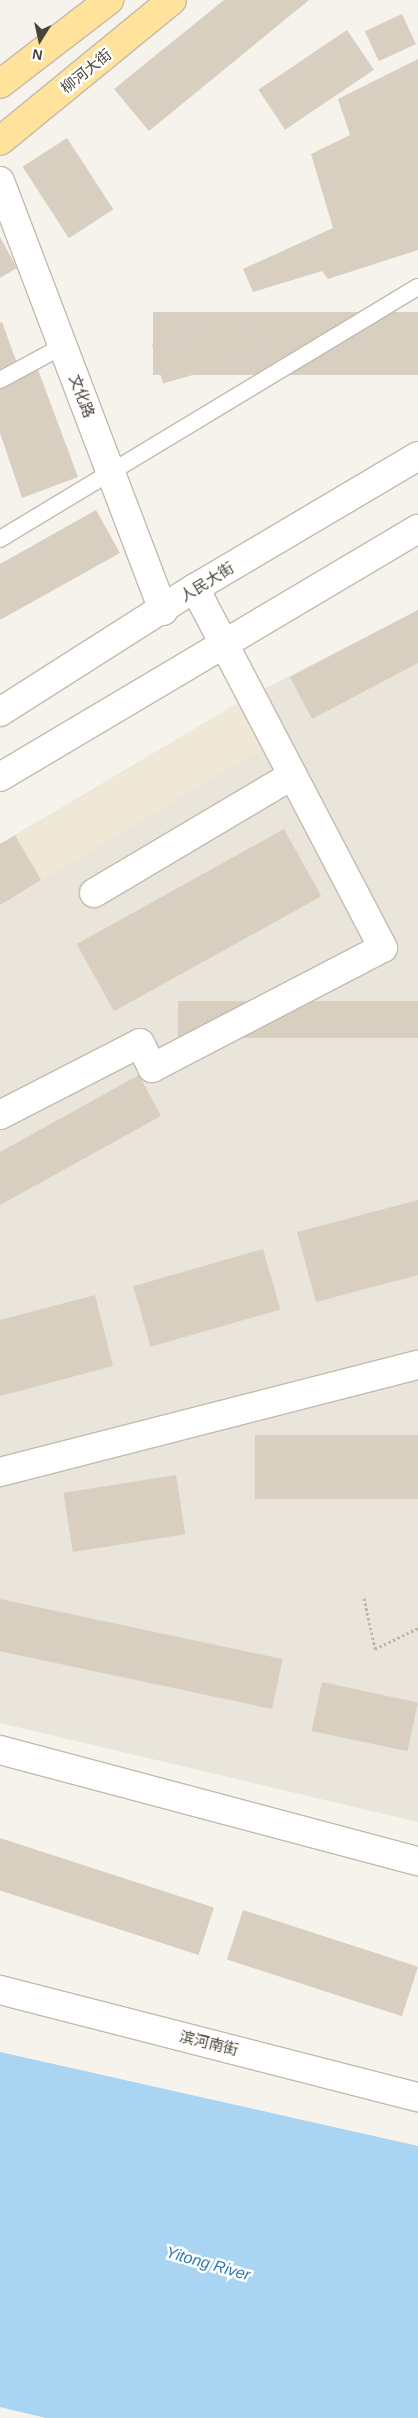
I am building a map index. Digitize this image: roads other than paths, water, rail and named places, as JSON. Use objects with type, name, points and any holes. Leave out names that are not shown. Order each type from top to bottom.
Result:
[{"type":"main road","points":[[0,84],[109,0]]},
{"type":"main road","name":"柳河大街","points":[[0,141],[172,0]]},
{"type":"street","name":"文化路","points":[[0,181],[163,611]]},
{"type":"street","name":"人民大街","points":[[0,712],[163,611],[195,588],[418,456]]},
{"type":"street","points":[[0,777],[418,529]]},
{"type":"street","points":[[0,1115],[140,1043],[152,1068],[383,948],[195,588]]},
{"type":"street","points":[[94,893],[293,776]]},
{"type":"street","points":[[0,1472],[418,1365]]},
{"type":"street","points":[[0,1750],[418,1861]]},
{"type":"street","name":"滨河南街","points":[[0,1990],[418,2097]]},
{"type":"lane","points":[[0,540],[112,475],[418,287]]},
{"type":"lane","points":[[0,380],[63,346]]},
{"type":"water","name":"Yitong River","points":[[0,2052],[418,2146],[418,2418],[46,2418],[0,2407]]}]
